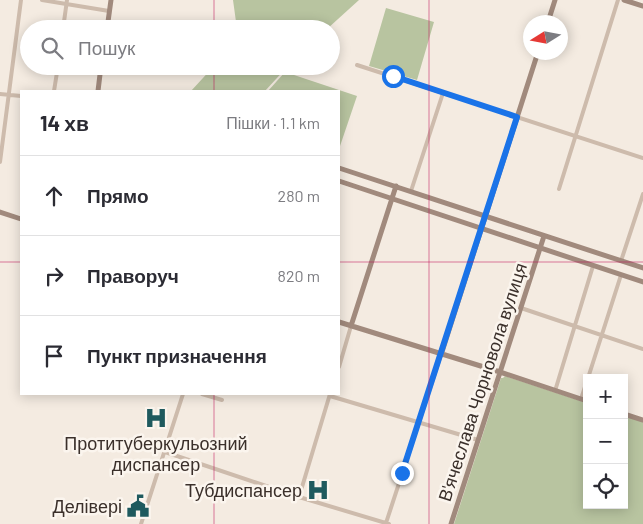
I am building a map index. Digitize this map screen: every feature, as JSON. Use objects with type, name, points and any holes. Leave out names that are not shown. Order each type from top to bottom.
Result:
[{"type":"street","points":[[0,162],[21,0]]},
{"type":"street","points":[[42,0],[67,2],[109,11]]},
{"type":"street","points":[[108,20],[111,0]]},
{"type":"street","points":[[550,15],[555,0]]},
{"type":"street","points":[[559,189],[618,0]]},
{"type":"street","points":[[624,0],[643,6]]},
{"type":"street","points":[[64,20],[67,2]]},
{"type":"street","points":[[164,452],[299,497],[388,523],[535,60]]},
{"type":"street","points":[[357,65],[643,158]]},
{"type":"street","points":[[54,90],[57,75]]},
{"type":"street","points":[[98,90],[100,75]]},
{"type":"street","points":[[411,191],[443,93]]},
{"type":"street","points":[[0,94],[20,96]]},
{"type":"street","points":[[340,168],[643,268]]},
{"type":"street","points":[[340,181],[643,282]]},
{"type":"street","points":[[340,364],[396,186]]},
{"type":"street","points":[[621,260],[643,194]]},
{"type":"street","points":[[0,212],[20,219]]},
{"type":"street","name":"В'ячеслава Чорновола вулиця","points":[[451,524],[544,236]]},
{"type":"street","points":[[555,391],[593,266]]},
{"type":"street","points":[[589,374],[621,274]]},
{"type":"street","points":[[521,308],[643,348]]},
{"type":"street","points":[[340,322],[583,400]]},
{"type":"street","points":[[141,524],[183,395]]},
{"type":"street","points":[[205,395],[222,400]]},
{"type":"street","points":[[299,497],[330,395],[478,440]]},
{"type":"street","points":[[628,415],[643,420]]},
{"type":"green space","points":[[233,0],[359,0],[337,20],[236,20]]},
{"type":"green space","points":[[386,8],[434,22],[417,80],[369,66]]},
{"type":"green space","points":[[206,75],[280,75],[266,90],[192,90]]},
{"type":"green space","points":[[282,75],[294,75],[339,90],[269,90]]},
{"type":"green space","points":[[340,90],[357,96],[340,146]]},
{"type":"green space","points":[[505,376],[583,402],[583,509],[628,509],[628,416],[643,421],[643,524],[454,524],[501,378]]},
{"type":"place","name":"Протитуберкульозний диспансер","points":[[156,418]]},
{"type":"place","name":"Тубдиспансер","points":[[318,490]]},
{"type":"place","name":"Делівері","points":[[138,506]]},
{"type":"route","points":[[393,76],[517,117],[402,473]]}]
